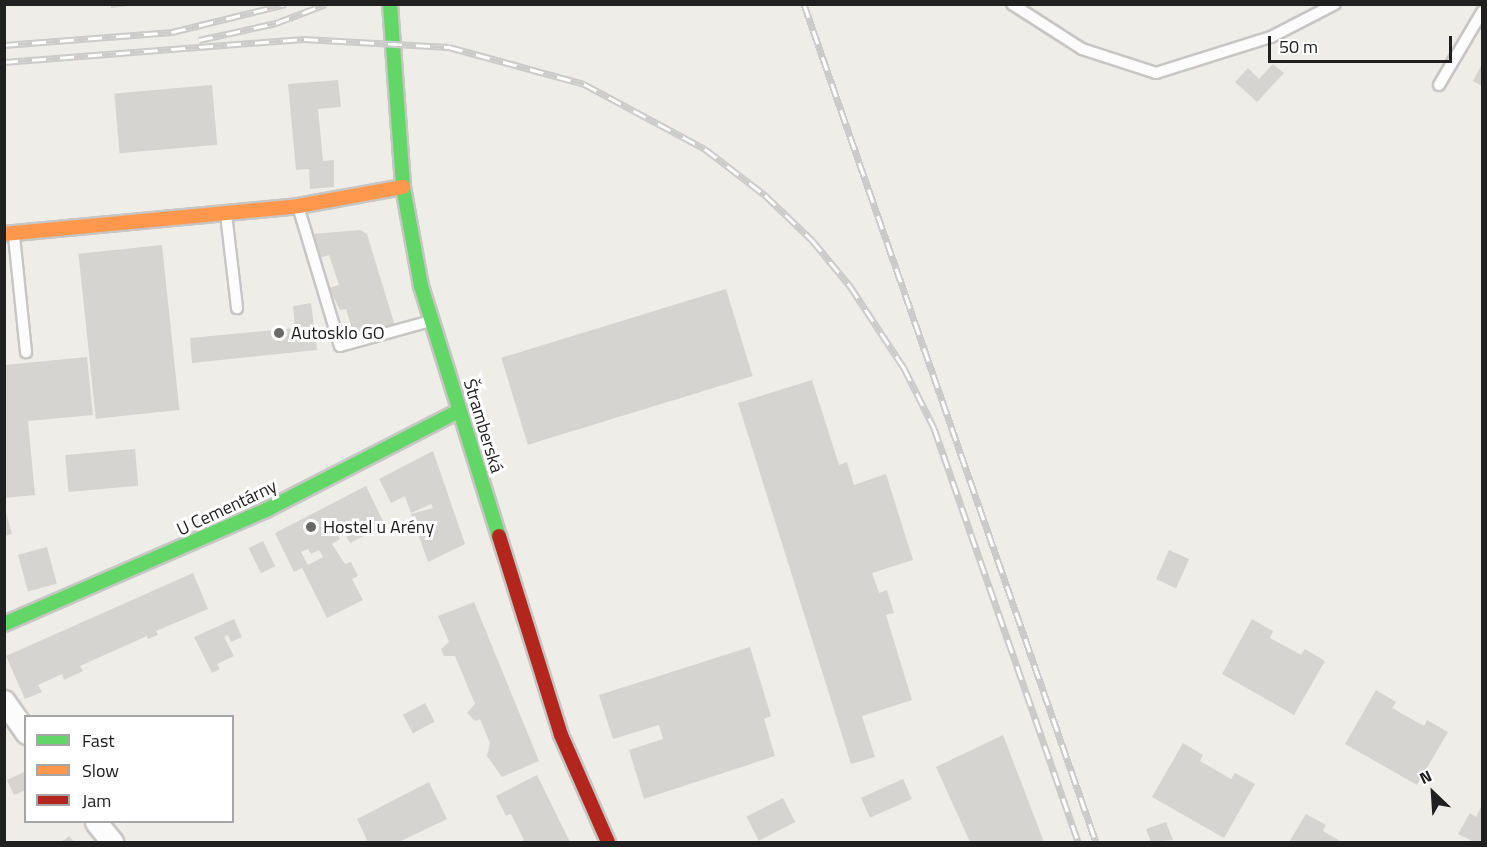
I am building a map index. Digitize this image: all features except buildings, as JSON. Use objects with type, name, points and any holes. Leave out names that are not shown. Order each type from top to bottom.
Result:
[{"type":"street","name":"Štramberská","points":[[390,4],[403,187],[412,247],[431,321],[561,735],[608,843]]},
{"type":"street","points":[[9,233],[298,206],[403,187]]},
{"type":"street","name":"U Cementárny","points":[[4,624],[266,510],[459,411]]},
{"type":"street","points":[[4,701],[24,730]]},
{"type":"street","points":[[97,823],[112,843]]},
{"type":"lane","points":[[1012,4],[1082,49],[1156,73],[1271,37],[1335,4]]},
{"type":"lane","points":[[1439,85],[1482,12]]},
{"type":"lane","points":[[298,206],[340,346],[431,321]]},
{"type":"lane","points":[[226,214],[237,308]]},
{"type":"lane","points":[[9,233],[10,257],[26,352]]},
{"type":"railway","points":[[4,45],[172,32],[286,4]]},
{"type":"railway","points":[[199,40],[276,23],[326,4]]},
{"type":"railway","points":[[804,4],[1096,842]]},
{"type":"railway","points":[[4,62],[304,39],[449,47],[584,84],[705,149],[765,195],[812,240],[850,286],[904,368],[934,428],[1078,842]]},
{"type":"traffic: fast","points":[[390,4],[403,187],[421,286],[499,536]]},
{"type":"traffic: fast","points":[[4,624],[266,510],[459,411]]},
{"type":"traffic: slow","points":[[4,234],[298,206],[403,187]]},
{"type":"traffic: jam","points":[[499,536],[561,735],[608,842]]},
{"type":"place","name":"Autosklo GO","points":[[279,333]]},
{"type":"place","name":"Hostel u Arény","points":[[311,527]]}]
